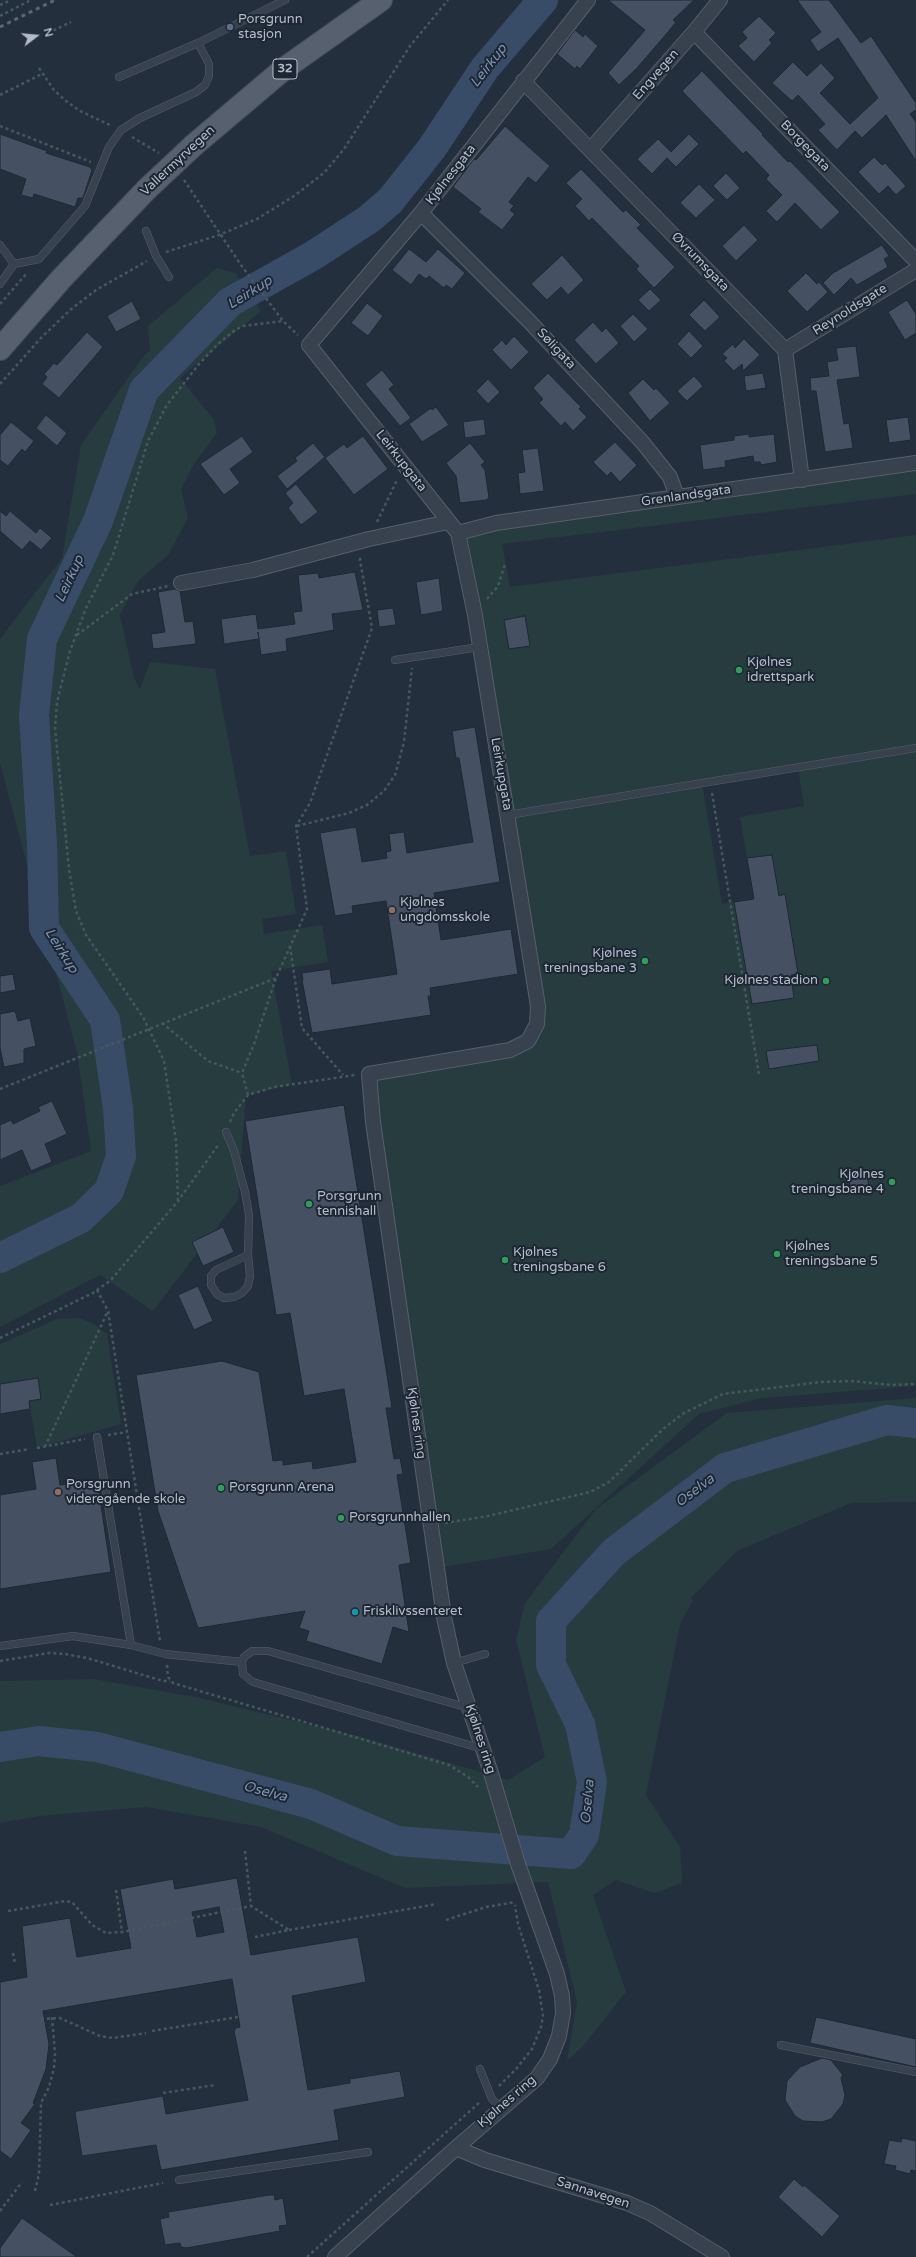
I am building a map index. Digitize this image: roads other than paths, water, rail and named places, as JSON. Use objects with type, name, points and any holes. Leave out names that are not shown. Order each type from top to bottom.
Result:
[{"type":"main road","name":"Vallermyrvegen","points":[[0,349],[62,278],[147,189],[194,145],[285,68],[381,0]]},
{"type":"street","name":"Kjølnesgata","points":[[309,346],[421,213],[588,0]]},
{"type":"street","name":"Engvegen","points":[[591,149],[694,32],[720,0]]},
{"type":"street","name":"Borgegata","points":[[694,32],[916,261]]},
{"type":"street","name":"Øvrumsgata","points":[[523,81],[591,149],[785,350]]},
{"type":"street","name":"Søligata","points":[[421,213],[530,322],[643,443],[670,477],[677,497]]},
{"type":"street","name":"Reynoldsgate","points":[[785,350],[916,270]]},
{"type":"street","name":"Leirkupgata","points":[[309,346],[458,534],[475,615],[479,648],[508,815],[538,1006],[537,1024],[528,1041],[510,1050],[369,1074],[373,1122]]},
{"type":"street","points":[[785,350],[802,480]]},
{"type":"street","name":"Grenlandsgata","points":[[458,534],[496,523],[916,464]]},
{"type":"street","points":[[181,583],[253,570],[369,539],[448,522]]},
{"type":"street","name":"Kjølnes ring","points":[[335,2257],[501,2108],[537,2078],[550,2060],[559,2036],[563,2013],[562,1996],[557,1974],[518,1864],[483,1749],[454,1663],[444,1617],[373,1122]]},
{"type":"street","name":"Sannavegen","points":[[456,2148],[485,2160],[627,2203],[656,2216],[722,2257]]},
{"type":"lane","points":[[119,76],[198,43],[285,0]]},
{"type":"lane","points":[[0,284],[14,264],[39,259],[84,206],[103,166],[109,147],[121,130],[140,118],[196,92],[205,85],[209,76],[209,64],[198,43]]},
{"type":"lane","points":[[146,231],[156,256],[169,277]]},
{"type":"lane","points":[[0,245],[14,264]]},
{"type":"lane","points":[[395,660],[479,648]]},
{"type":"lane","points":[[508,815],[916,748]]},
{"type":"lane","points":[[226,1132],[234,1151],[245,1192],[249,1215],[248,1255],[250,1276],[248,1286],[242,1293],[234,1297],[224,1298],[217,1294],[211,1285],[211,1276],[216,1270],[248,1255]]},
{"type":"lane","points":[[97,1437],[131,1645]]},
{"type":"lane","points":[[0,1646],[73,1636],[131,1645],[165,1654],[242,1662]]},
{"type":"lane","points":[[469,1708],[268,1651],[252,1650],[244,1657],[242,1662],[243,1674],[253,1682],[483,1749]]},
{"type":"lane","points":[[454,1663],[485,1654]]},
{"type":"lane","points":[[781,2045],[916,2072]]},
{"type":"lane","points":[[480,2069],[490,2093],[501,2108]]},
{"type":"lane","points":[[179,2180],[368,2152]]},
{"type":"waterway","name":"Leirkup","points":[[0,1258],[81,1218],[109,1191],[121,1156],[118,1108],[105,1020],[44,928],[42,844],[34,715],[42,639],[98,521],[144,390],[230,302],[314,255],[369,219],[390,201],[432,148],[485,68],[543,0]]},
{"type":"waterway","name":"Oselva","points":[[0,1747],[39,1741],[97,1747],[311,1804],[397,1841],[571,1854],[584,1835],[592,1782],[580,1724],[551,1665],[551,1621],[614,1552],[725,1468],[887,1420],[916,1423]]},
{"type":"railway","points":[[0,27],[55,0]]},
{"type":"place","name":"Porsgrunn stasjon","points":[[230,27]]},
{"type":"place","name":"Kjølnes idrettspark","points":[[739,670]]},
{"type":"place","name":"Kjølnes ungdomsskole","points":[[392,910]]},
{"type":"place","name":"Kjølnes treningsbane 3","points":[[645,961]]},
{"type":"place","name":"Kjølnes stadion","points":[[826,981]]},
{"type":"place","name":"Kjølnes treningsbane 4","points":[[892,1182]]},
{"type":"place","name":"Porsgrunn tennishall","points":[[309,1204]]},
{"type":"place","name":"Kjølnes treningsbane 5","points":[[777,1254]]},
{"type":"place","name":"Kjølnes treningsbane 6","points":[[505,1260]]},
{"type":"place","name":"Porsgrunn Arena","points":[[221,1488]]},
{"type":"place","name":"Porsgrunn videregående skole","points":[[58,1492]]},
{"type":"place","name":"Porsgrunnhallen","points":[[341,1518]]},
{"type":"place","name":"Frisklivssenteret","points":[[355,1612]]}]
